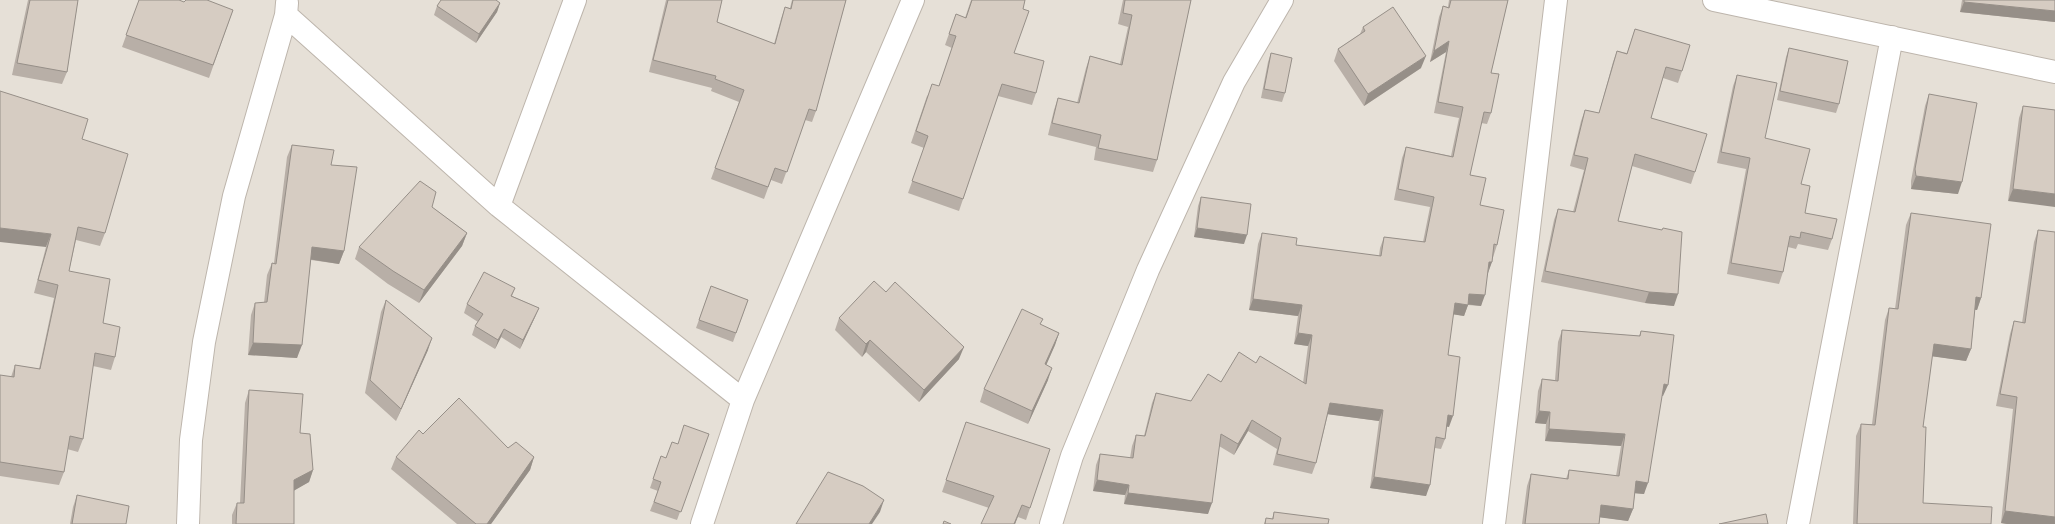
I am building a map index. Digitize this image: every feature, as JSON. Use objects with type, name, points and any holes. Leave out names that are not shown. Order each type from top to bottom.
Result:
[{"type":"street","points":[[499,206],[574,0]]},
{"type":"street","points":[[702,524],[743,400],[913,0]]},
{"type":"street","points":[[1051,524],[1072,456],[1148,270],[1234,82],[1282,0]]},
{"type":"street","points":[[1494,524],[1556,0]]},
{"type":"street","points":[[1714,0],[2055,72]]},
{"type":"street","points":[[188,524],[191,440],[204,342],[234,196],[287,8],[499,206],[743,400]]},
{"type":"street","points":[[1798,524],[1892,37]]},
{"type":"shaded area","points":[[0,0],[2055,0],[2055,524],[0,524]]},
{"type":"building","points":[[30,0],[78,0],[67,72],[17,63]]},
{"type":"building","points":[[139,0],[179,0],[184,2],[186,0],[207,0],[233,10],[213,65],[126,35]]},
{"type":"building","points":[[441,0],[496,0],[500,3],[479,34],[437,6]]},
{"type":"building","points":[[668,0],[722,0],[717,22],[775,44],[785,7],[791,9],[793,0],[846,0],[816,111],[809,109],[787,172],[775,168],[768,187],[715,168],[744,90],[715,79],[716,76],[653,60]]},
{"type":"building","points":[[972,0],[1025,0],[1023,9],[1029,11],[1014,53],[1044,61],[1036,93],[1002,84],[963,199],[912,181],[928,136],[916,131],[932,84],[939,86],[956,36],[949,34],[956,14],[966,18]]},
{"type":"building","points":[[1125,0],[1191,0],[1157,160],[1098,148],[1101,135],[1052,123],[1058,98],[1079,103],[1090,56],[1122,65],[1132,15],[1123,13]]},
{"type":"building","points":[[1451,0],[1508,0],[1491,73],[1499,74],[1491,113],[1484,112],[1470,175],[1486,178],[1480,205],[1504,210],[1497,245],[1494,244],[1492,262],[1489,262],[1485,295],[1469,294],[1468,305],[1455,303],[1448,355],[1460,357],[1453,416],[1448,415],[1445,439],[1436,437],[1430,485],[1374,477],[1383,410],[1330,403],[1316,463],[1277,454],[1281,438],[1252,420],[1238,444],[1221,434],[1212,503],[1128,493],[1129,485],[1097,480],[1100,454],[1133,458],[1136,435],[1145,436],[1156,393],[1191,401],[1208,374],[1221,382],[1239,352],[1256,363],[1260,356],[1306,384],[1312,335],[1298,333],[1302,305],[1253,299],[1262,233],[1297,238],[1296,245],[1381,256],[1384,237],[1425,242],[1434,197],[1398,189],[1406,147],[1453,157],[1463,107],[1438,102],[1449,41],[1434,51],[1443,6],[1449,8]]},
{"type":"building","points":[[1964,0],[2055,0],[2055,11],[1964,2]]},
{"type":"building","points":[[1393,7],[1426,56],[1368,94],[1338,49],[1365,31],[1363,27]]},
{"type":"building","points":[[1635,29],[1690,45],[1682,71],[1666,67],[1651,118],[1707,134],[1695,172],[1635,154],[1618,221],[1662,230],[1663,228],[1682,232],[1678,294],[1649,292],[1545,271],[1558,209],[1575,212],[1588,158],[1574,155],[1585,110],[1599,113],[1617,51],[1627,54]]},
{"type":"building","points":[[1789,48],[1848,61],[1839,104],[1780,91]]},
{"type":"building","points":[[1271,53],[1292,58],[1285,93],[1264,89]]},
{"type":"building","points":[[1737,75],[1777,83],[1765,138],[1810,149],[1801,184],[1810,186],[1805,213],[1837,219],[1832,239],[1801,232],[1800,238],[1790,236],[1783,272],[1731,263],[1750,158],[1721,152]]},
{"type":"building","points":[[0,91],[88,119],[82,139],[128,154],[105,233],[78,227],[69,271],[110,279],[103,323],[120,327],[115,357],[95,353],[83,439],[70,436],[64,472],[0,462],[0,375],[14,377],[15,365],[40,369],[58,285],[38,280],[51,234],[0,228]]},
{"type":"building","points":[[1929,94],[1977,103],[1962,182],[1916,176],[1915,169]]},
{"type":"building","points":[[2023,106],[2055,110],[2055,194],[2013,189]]},
{"type":"building","points":[[292,145],[334,150],[331,165],[357,167],[344,251],[312,247],[302,345],[253,343],[255,303],[267,302],[272,263],[276,264]]},
{"type":"building","points":[[420,181],[436,192],[432,207],[467,233],[424,290],[393,271],[359,247]]},
{"type":"building","points":[[1201,197],[1251,204],[1247,235],[1197,228]]},
{"type":"building","points":[[1911,213],[1991,224],[1981,298],[1976,297],[1971,349],[1934,344],[1923,427],[1926,427],[1923,503],[1992,507],[1991,524],[1857,524],[1861,424],[1875,425],[1889,308],[1898,309]]},
{"type":"building","points":[[2038,230],[2055,232],[2055,517],[2005,511],[2017,397],[2000,394],[2014,321],[2025,323]]},
{"type":"building","points":[[484,272],[515,288],[511,296],[539,308],[523,340],[504,329],[498,340],[475,326],[483,314],[467,304]]},
{"type":"building","points":[[874,281],[886,292],[895,282],[964,347],[924,390],[870,340],[866,344],[839,318]]},
{"type":"building","points":[[711,286],[748,300],[736,333],[699,320]]},
{"type":"building","points":[[386,300],[432,338],[401,409],[370,380]]},
{"type":"building","points":[[1022,309],[1043,319],[1040,324],[1059,333],[1045,364],[1052,368],[1032,411],[984,389]]},
{"type":"building","points":[[1562,330],[1640,336],[1641,331],[1674,335],[1668,385],[1664,384],[1648,483],[1636,481],[1633,509],[1601,505],[1599,524],[1525,524],[1531,474],[1568,479],[1569,470],[1619,476],[1625,434],[1549,429],[1550,412],[1539,411],[1542,379],[1558,381]]},
{"type":"building","points":[[249,390],[303,394],[300,433],[310,434],[313,470],[294,480],[294,524],[236,524],[237,503],[244,503]]},
{"type":"building","points":[[459,398],[508,448],[516,442],[534,457],[487,524],[476,524],[396,457],[419,430],[423,434]]},
{"type":"building","points":[[966,422],[1050,449],[1030,508],[1022,505],[1014,524],[981,524],[994,496],[946,480]]},
{"type":"building","points":[[684,425],[709,434],[681,512],[654,502],[661,482],[653,479],[661,456],[666,458],[672,442],[678,444]]},
{"type":"building","points":[[828,472],[863,486],[884,500],[869,524],[796,524]]},
{"type":"building","points":[[77,495],[129,506],[126,524],[72,524]]},
{"type":"building","points":[[1274,512],[1329,519],[1328,524],[1265,524],[1266,518],[1273,519]]},
{"type":"building","points":[[1766,514],[1768,524],[1719,524]]},
{"type":"building","points":[[944,521],[951,524],[943,524]]}]
